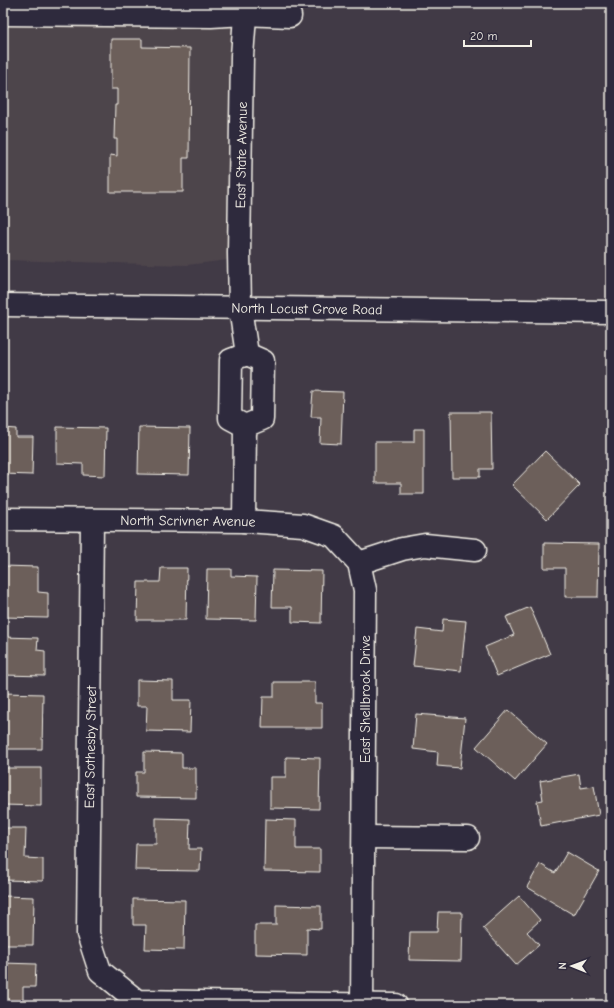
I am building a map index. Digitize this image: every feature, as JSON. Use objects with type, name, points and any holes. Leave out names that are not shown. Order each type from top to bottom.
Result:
[{"type":"street","points":[[3,14],[211,16],[246,9],[290,16]]},
{"type":"street","name":"East State Avenue","points":[[240,308],[239,253],[242,56],[246,9]]},
{"type":"street","name":"North Locust Grove Road","points":[[3,305],[611,312]]},
{"type":"street","points":[[240,308],[247,354]]},
{"type":"street","points":[[247,354],[263,361],[262,419],[246,426],[230,418],[230,403],[231,360],[247,354]]},
{"type":"street","points":[[244,521],[246,426]]},
{"type":"street","name":"North Scrivner Avenue","points":[[3,519],[244,521],[303,525],[334,536],[359,563]]},
{"type":"street","name":"East Sothesby Street","points":[[92,520],[88,934],[100,971],[137,1001],[362,1005]]},
{"type":"street","points":[[359,563],[402,549],[425,545],[475,550]]},
{"type":"street","name":"East Shellbrook Drive","points":[[359,563],[366,590],[362,1005]]},
{"type":"street","points":[[364,837],[468,838]]},
{"type":"street","points":[[362,1005],[396,1005]]},
{"type":"shaded area","points":[[3,18],[241,19],[236,259],[187,265],[3,260]]},
{"type":"building","points":[[111,39],[142,39],[142,47],[190,48],[189,158],[183,158],[183,192],[110,192],[110,155],[117,156],[117,139],[114,139],[117,89],[111,89]]},
{"type":"building","points":[[313,391],[343,392],[341,444],[320,443],[321,417],[311,417]]},
{"type":"building","points":[[451,412],[491,412],[492,469],[480,469],[480,477],[452,477]]},
{"type":"building","points":[[57,427],[106,428],[105,476],[83,475],[83,464],[57,463]]},
{"type":"building","points":[[139,427],[190,428],[189,475],[138,474]]},
{"type":"building","points":[[3,428],[16,429],[16,437],[33,437],[32,475],[3,474]]},
{"type":"building","points":[[414,429],[424,429],[424,494],[401,494],[401,483],[375,483],[375,442],[414,442]]},
{"type":"building","points":[[545,451],[580,485],[547,519],[512,485]]},
{"type":"building","points":[[544,543],[599,544],[598,597],[565,597],[565,568],[544,568]]},
{"type":"building","points":[[3,566],[38,567],[38,592],[48,593],[48,618],[3,617]]},
{"type":"building","points":[[161,568],[187,568],[186,620],[137,620],[138,582],[160,582]]},
{"type":"building","points":[[207,569],[231,569],[231,576],[257,577],[256,620],[206,619]]},
{"type":"building","points":[[273,570],[322,571],[321,623],[292,622],[292,607],[272,607]]},
{"type":"building","points":[[530,607],[550,654],[497,676],[485,647],[514,635],[506,617]]},
{"type":"building","points":[[443,619],[466,621],[461,671],[413,666],[417,629],[442,632]]},
{"type":"building","points":[[3,637],[38,638],[37,650],[45,651],[45,676],[3,675]]},
{"type":"building","points":[[137,680],[173,681],[173,700],[191,700],[190,732],[146,731],[147,706],[137,706]]},
{"type":"building","points":[[274,682],[315,682],[315,703],[322,703],[322,728],[262,728],[263,697],[274,697]]},
{"type":"building","points":[[3,693],[43,694],[42,749],[3,749]]},
{"type":"building","points":[[508,710],[547,744],[515,781],[476,747]]},
{"type":"building","points":[[416,714],[465,718],[460,768],[437,766],[438,752],[413,749]]},
{"type":"building","points":[[144,752],[182,753],[182,768],[196,768],[196,798],[136,797],[136,772],[144,772]]},
{"type":"building","points":[[286,757],[320,758],[319,809],[270,808],[270,777],[286,777]]},
{"type":"building","points":[[3,768],[41,768],[41,806],[3,805]]},
{"type":"building","points":[[579,774],[581,788],[594,786],[599,815],[541,826],[537,801],[543,800],[540,781]]},
{"type":"building","points":[[156,818],[190,819],[189,849],[201,849],[200,871],[135,870],[136,844],[156,844]]},
{"type":"building","points":[[265,819],[296,820],[296,849],[320,849],[320,872],[264,871]]},
{"type":"building","points":[[3,828],[26,828],[25,858],[43,859],[43,881],[3,880]]},
{"type":"building","points":[[567,852],[599,871],[574,915],[527,887],[540,864],[555,873]]},
{"type":"building","points":[[3,896],[34,897],[33,945],[3,945]]},
{"type":"building","points":[[519,896],[540,920],[527,932],[539,945],[516,965],[483,928]]},
{"type":"building","points":[[133,899],[185,900],[184,950],[145,949],[146,925],[133,925]]},
{"type":"building","points":[[276,905],[321,906],[321,929],[307,928],[307,955],[255,954],[255,925],[276,925]]},
{"type":"building","points":[[438,912],[462,912],[461,961],[409,960],[410,932],[437,932]]},
{"type":"building","points":[[3,963],[36,964],[35,987],[23,987],[23,1005],[3,1005]]}]
